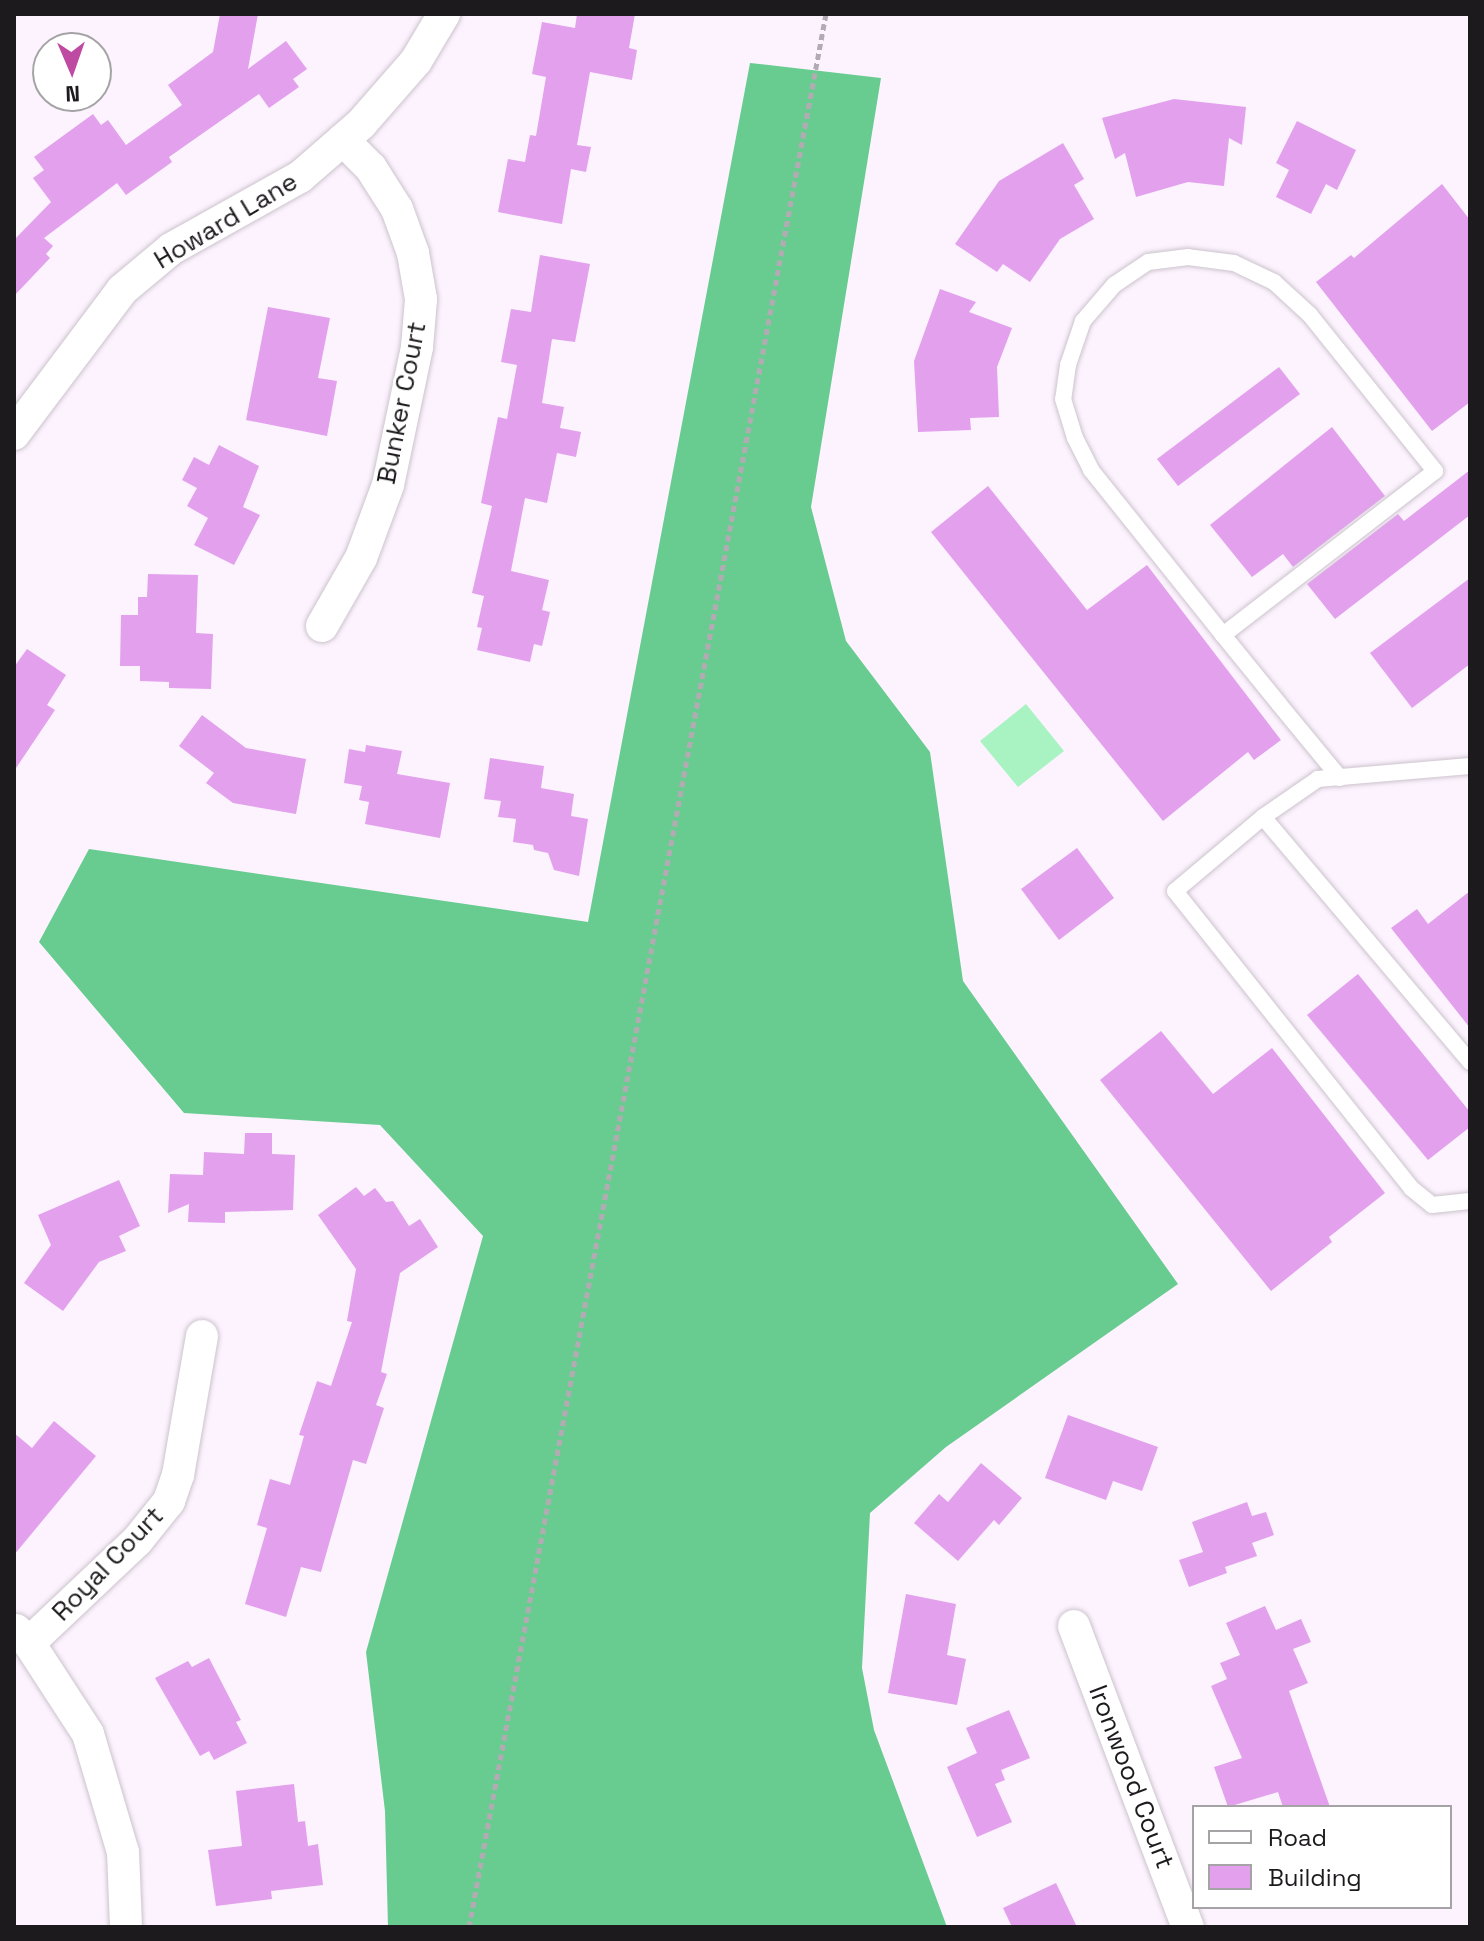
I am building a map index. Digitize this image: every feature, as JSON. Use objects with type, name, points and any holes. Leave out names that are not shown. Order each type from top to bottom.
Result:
[{"type":"street","name":"Howard Lane","points":[[14,434],[122,290],[171,249],[300,177],[343,140],[416,61],[444,14]]},
{"type":"street","name":"Bunker Court","points":[[322,626],[361,558],[388,485],[417,347],[421,299],[413,253],[397,209],[371,168],[343,140]]},
{"type":"street","name":"Royal Court","points":[[22,1635],[137,1541],[169,1501],[178,1475],[202,1336]]},
{"type":"street","name":"Ironwood Court","points":[[1074,1626],[1188,1927]]},
{"type":"street","points":[[22,1635],[88,1734],[102,1773],[123,1852],[126,1927]]},
{"type":"lane","points":[[1223,635],[1435,471],[1326,335],[1274,282],[1234,263],[1188,257],[1148,262],[1114,285],[1083,321],[1068,365],[1063,399],[1075,438],[1091,470],[1223,635],[1340,778]]},
{"type":"lane","points":[[1470,766],[1318,779],[1263,817],[1175,891],[1411,1188],[1432,1205],[1470,1201]]},
{"type":"lane","points":[[1263,817],[1470,1062]]},
{"type":"path","points":[[469,1927],[826,14]]},
{"type":"green space","points":[[750,63],[881,78],[811,507],[846,641],[930,752],[963,981],[1178,1284],[946,1447],[870,1513],[862,1668],[874,1730],[947,1927],[388,1927],[385,1811],[366,1652],[483,1236],[380,1125],[184,1113],[39,942],[89,849],[588,922]]},
{"type":"green space","points":[[1026,704],[1064,751],[1018,787],[980,741]]},
{"type":"building","points":[[220,14],[258,14],[248,69],[286,41],[307,69],[293,79],[299,87],[269,108],[259,94],[169,157],[172,162],[126,195],[117,183],[44,238],[53,246],[46,254],[50,258],[14,296],[14,240],[51,202],[33,178],[44,170],[34,157],[93,114],[101,125],[108,120],[126,145],[182,105],[168,85],[213,52]]},
{"type":"building","points":[[577,14],[635,14],[629,48],[637,50],[632,80],[590,72],[577,145],[591,147],[586,172],[571,169],[562,224],[498,212],[508,159],[525,162],[530,135],[536,136],[546,77],[532,74],[542,22],[575,28]]},
{"type":"building","points":[[1174,99],[1246,107],[1242,145],[1229,138],[1224,186],[1188,182],[1136,197],[1125,153],[1115,159],[1102,118]]},
{"type":"building","points":[[1297,121],[1356,150],[1337,190],[1326,184],[1311,214],[1276,197],[1289,170],[1276,163]]},
{"type":"building","points":[[1063,143],[1084,179],[1074,185],[1094,219],[1060,239],[1030,282],[1003,264],[997,272],[955,244],[999,181]]},
{"type":"building","points":[[1442,184],[1470,220],[1470,402],[1432,431],[1316,282],[1351,255],[1354,258]]},
{"type":"building","points":[[540,255],[590,264],[575,342],[552,339],[542,403],[564,407],[560,428],[581,432],[576,457],[557,453],[547,503],[525,498],[511,571],[549,580],[542,610],[550,612],[542,646],[534,644],[530,662],[477,650],[482,628],[477,627],[484,596],[472,593],[492,506],[481,503],[498,417],[507,419],[517,365],[501,362],[511,309],[531,312]]},
{"type":"building","points":[[940,289],[976,302],[969,312],[1012,328],[997,367],[999,417],[970,418],[971,430],[918,432],[914,361]]},
{"type":"building","points":[[268,307],[330,318],[318,378],[337,381],[327,436],[246,420]]},
{"type":"building","points":[[1279,367],[1300,394],[1178,486],[1157,459]]},
{"type":"building","points":[[1332,427],[1385,496],[1293,567],[1283,554],[1252,577],[1210,525]]},
{"type":"building","points":[[219,445],[259,466],[243,507],[260,515],[234,565],[194,545],[208,518],[187,506],[197,488],[182,480],[194,457],[209,465]]},
{"type":"building","points":[[1470,470],[1470,515],[1335,619],[1307,584],[1398,514],[1404,521]]},
{"type":"building","points":[[988,486],[1087,610],[1147,565],[1281,740],[1254,760],[1248,752],[1163,821],[931,532]]},
{"type":"building","points":[[148,574],[198,575],[196,633],[213,634],[211,689],[169,688],[169,682],[140,681],[140,666],[120,666],[121,615],[138,615],[138,597],[147,597]]},
{"type":"building","points":[[1470,578],[1470,664],[1412,708],[1370,653]]},
{"type":"building","points":[[27,649],[66,675],[47,705],[55,710],[14,771],[14,667]]},
{"type":"building","points":[[202,715],[246,748],[306,759],[296,814],[233,803],[206,783],[214,773],[179,746]]},
{"type":"building","points":[[366,745],[402,751],[397,774],[450,783],[440,838],[365,824],[369,802],[359,800],[362,786],[344,783],[349,749],[365,752]]},
{"type":"building","points":[[490,758],[544,766],[541,788],[574,794],[571,816],[588,819],[579,876],[554,870],[548,853],[534,850],[533,845],[513,842],[516,819],[498,817],[501,801],[484,799]]},
{"type":"building","points":[[1077,848],[1114,898],[1059,940],[1021,889]]},
{"type":"building","points":[[1470,891],[1470,1028],[1391,928],[1417,909],[1428,924]]},
{"type":"building","points":[[1358,974],[1470,1112],[1470,1127],[1428,1160],[1307,1015]]},
{"type":"building","points":[[1161,1031],[1213,1094],[1272,1048],[1385,1193],[1329,1237],[1332,1242],[1271,1291],[1100,1080]]},
{"type":"building","points":[[245,1133],[272,1133],[272,1154],[295,1155],[293,1210],[225,1212],[225,1223],[188,1222],[189,1204],[168,1213],[170,1174],[203,1175],[204,1152],[244,1154]]},
{"type":"building","points":[[119,1180],[140,1226],[119,1236],[126,1251],[99,1262],[63,1311],[24,1283],[51,1245],[38,1215]]},
{"type":"building","points":[[356,1187],[364,1196],[375,1188],[386,1202],[393,1201],[409,1226],[420,1219],[438,1247],[400,1273],[381,1372],[387,1374],[376,1405],[384,1408],[366,1464],[353,1460],[321,1572],[301,1567],[286,1617],[245,1604],[267,1528],[257,1525],[270,1479],[290,1485],[304,1436],[299,1435],[317,1381],[331,1386],[352,1322],[347,1321],[356,1269],[318,1215]]},
{"type":"building","points":[[1068,1415],[1158,1447],[1142,1491],[1113,1481],[1106,1500],[1045,1478]]},
{"type":"building","points":[[54,1421],[96,1456],[14,1555],[14,1433],[32,1448]]},
{"type":"building","points":[[981,1463],[1022,1498],[999,1525],[994,1520],[958,1561],[914,1523],[939,1494],[948,1502]]},
{"type":"building","points":[[1247,1502],[1252,1516],[1266,1512],[1274,1535],[1252,1543],[1257,1556],[1225,1567],[1227,1573],[1189,1587],[1179,1560],[1203,1552],[1192,1522]]},
{"type":"building","points":[[906,1594],[956,1604],[947,1655],[966,1659],[957,1705],[888,1693]]},
{"type":"building","points":[[1265,1606],[1276,1630],[1301,1619],[1311,1642],[1293,1649],[1308,1683],[1289,1691],[1329,1805],[1282,1805],[1278,1792],[1227,1805],[1214,1767],[1242,1758],[1211,1686],[1227,1679],[1220,1663],[1240,1655],[1226,1623]]},
{"type":"building","points":[[209,1658],[241,1720],[236,1722],[247,1743],[214,1760],[209,1751],[200,1756],[155,1678],[188,1661],[192,1667]]},
{"type":"building","points":[[1009,1710],[1030,1758],[1001,1770],[1005,1780],[995,1784],[1012,1822],[977,1837],[947,1767],[977,1753],[966,1728]]},
{"type":"building","points":[[294,1784],[298,1822],[305,1821],[308,1846],[318,1844],[323,1885],[271,1891],[272,1899],[216,1906],[208,1850],[242,1846],[236,1791]]},
{"type":"building","points":[[1056,1883],[1077,1927],[1012,1927],[1003,1908]]}]
